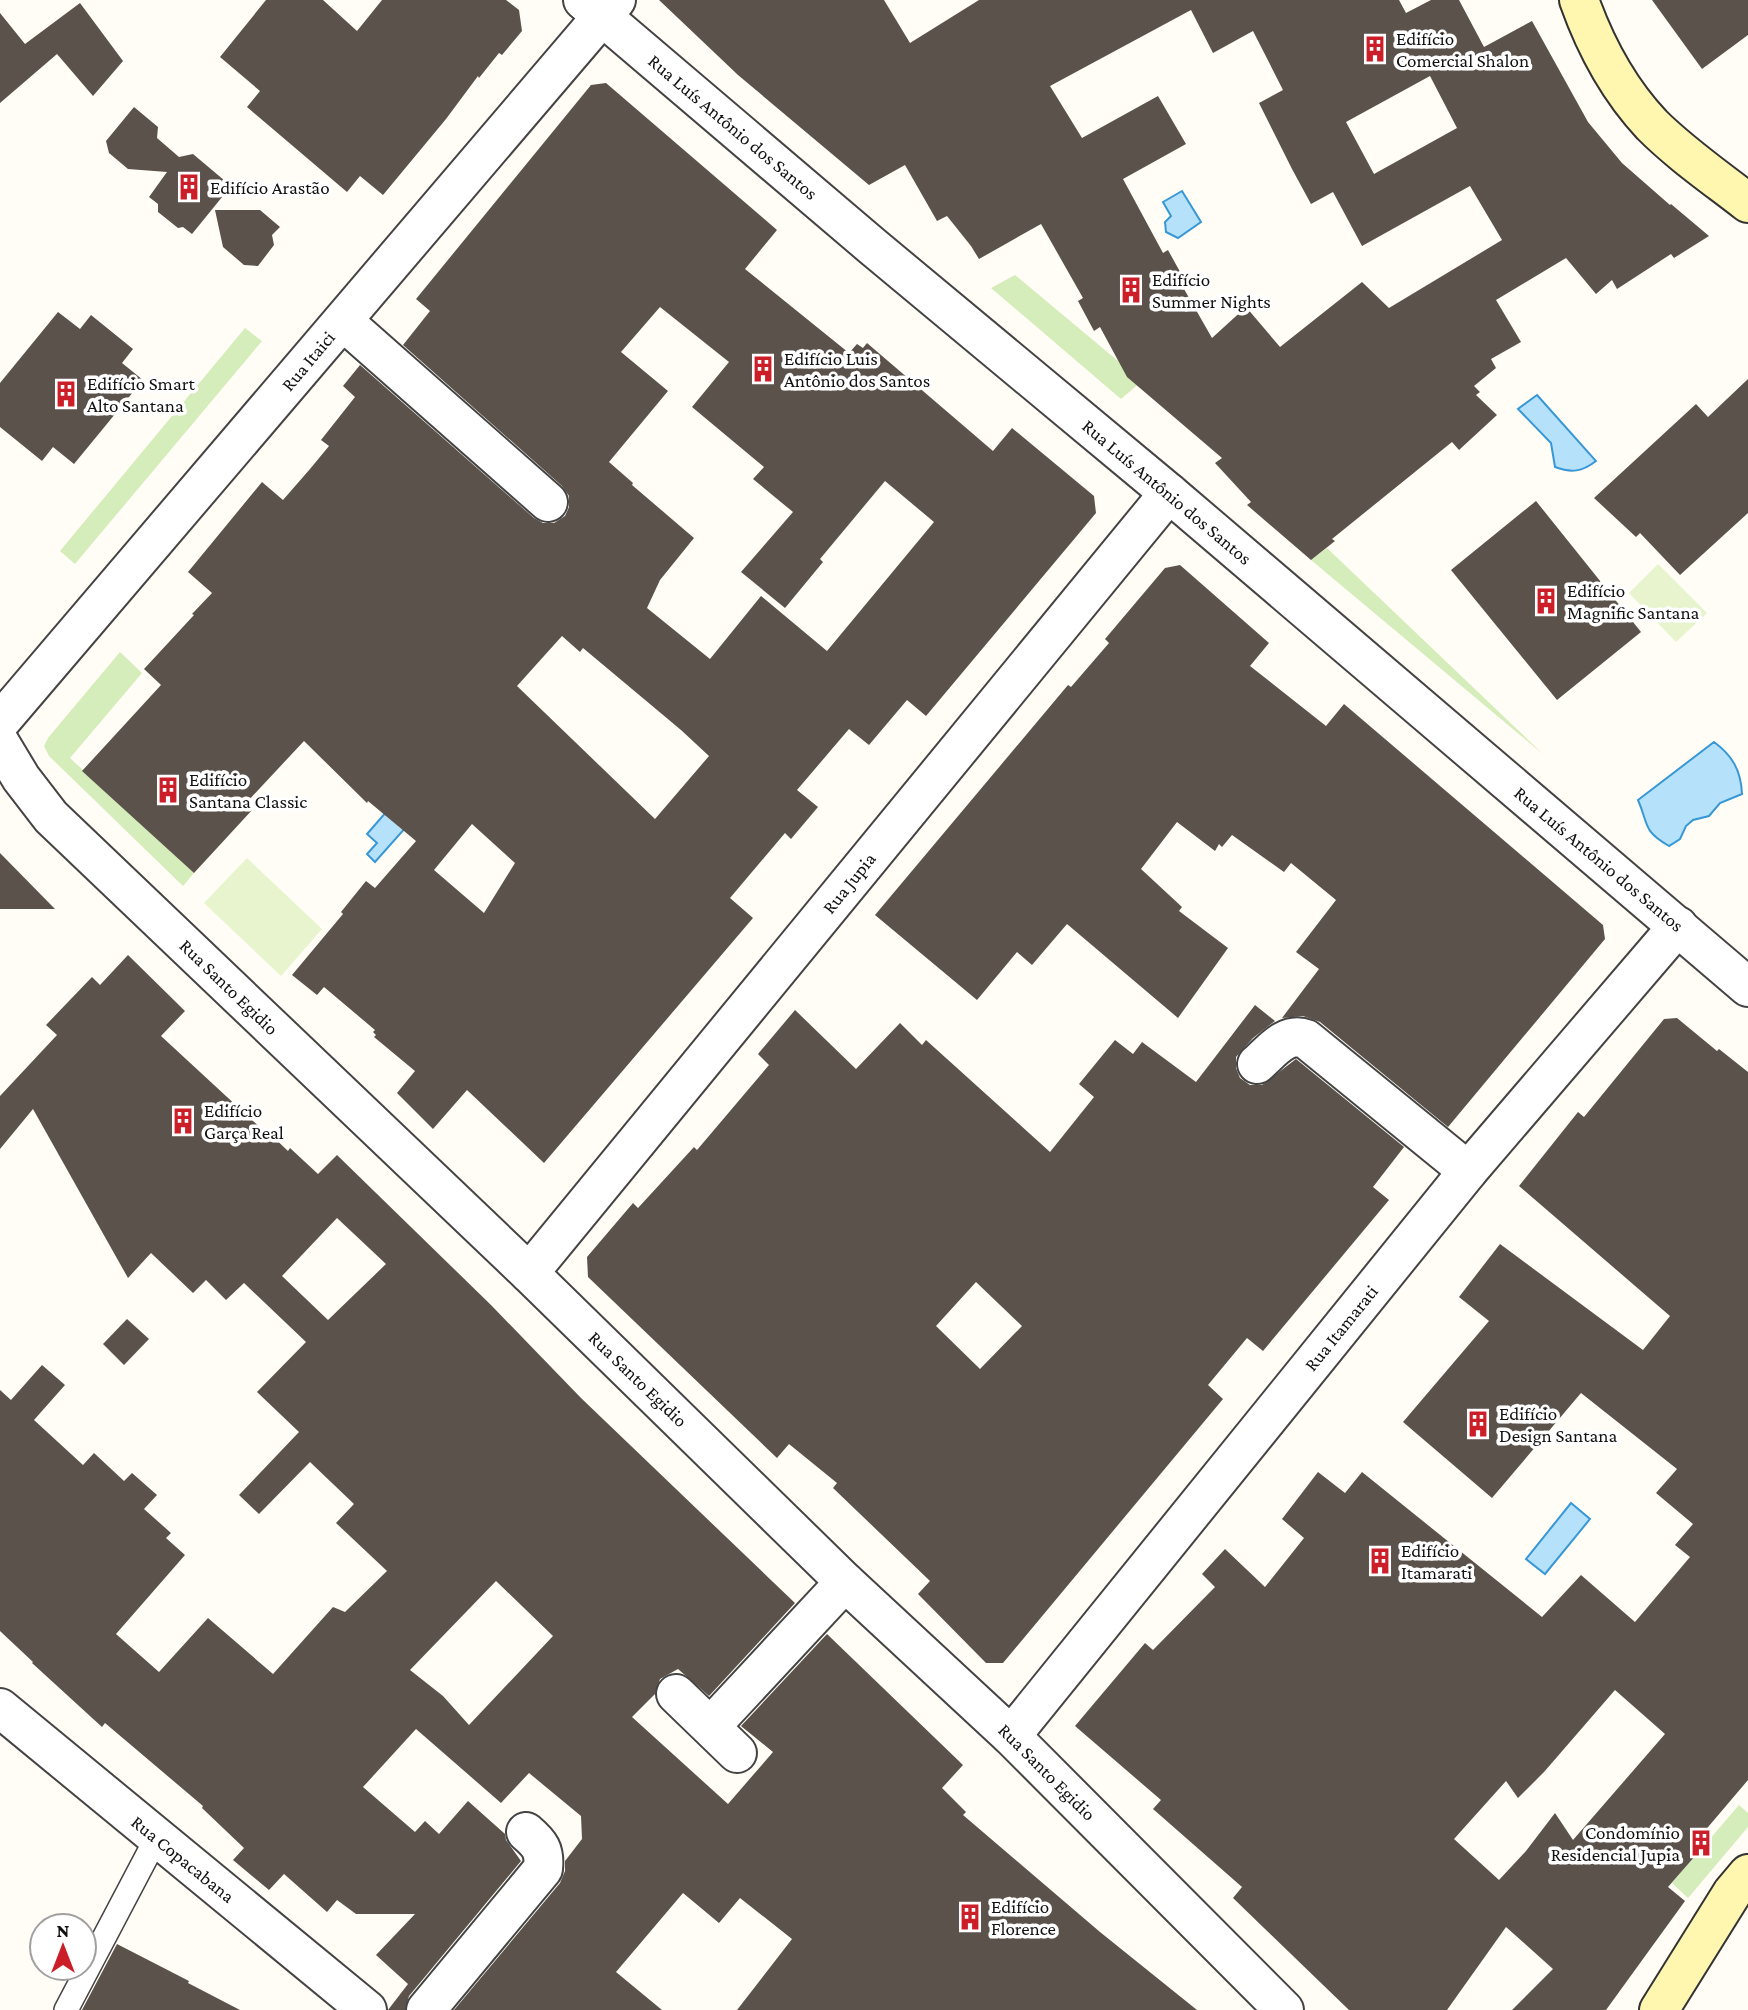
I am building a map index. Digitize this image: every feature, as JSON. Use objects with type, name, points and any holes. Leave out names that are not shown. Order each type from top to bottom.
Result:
[{"type":"main road","points":[[1579,0],[1589,28],[1605,58],[1642,113],[1666,137],[1748,203]]},
{"type":"main road","points":[[1659,2010],[1732,1893],[1748,1874]]},
{"type":"street","name":"Rua Itaici","points":[[0,722],[342,321],[600,5]]},
{"type":"street","name":"Rua Luís Antônio dos Santos","points":[[600,5],[872,246],[1169,493],[1748,987]]},
{"type":"street","points":[[342,321],[548,502]]},
{"type":"street","name":"Rua Jupia","points":[[529,1273],[1169,493]]},
{"type":"street","name":"Rua Santo Egidio","points":[[0,743],[21,778],[51,817],[529,1273],[845,1582],[1011,1736],[1284,2010]]},
{"type":"street","name":"Rua Itamarati","points":[[1011,1736],[1468,1171],[1678,926]]},
{"type":"street","points":[[1257,1065],[1284,1040],[1298,1036],[1306,1039],[1468,1171]]},
{"type":"street","points":[[710,1726],[845,1582]]},
{"type":"street","points":[[676,1694],[737,1753]]},
{"type":"street","name":"Rua Copacabana","points":[[0,1708],[367,2010]]},
{"type":"street","points":[[426,2010],[543,1869],[544,1856],[540,1843],[526,1832]]},
{"type":"lane","points":[[66,2010],[156,1837]]},
{"type":"green space","points":[[1015,275],[1142,381],[1121,399],[991,288]]},
{"type":"green space","points":[[245,328],[262,341],[75,564],[60,551]]},
{"type":"green space","points":[[1327,548],[1544,755],[1311,560]]},
{"type":"green space","points":[[1658,564],[1707,613],[1676,642],[1629,593]]},
{"type":"green space","points":[[120,652],[142,673],[70,758],[194,873],[183,886],[49,756],[44,746]]},
{"type":"green space","points":[[247,858],[322,929],[281,976],[204,903]]},
{"type":"green space","points":[[1739,1805],[1748,1813],[1748,1827],[1688,1898],[1672,1883]]},
{"type":"water","points":[[1182,191],[1201,222],[1178,238],[1166,232],[1165,222],[1171,216],[1163,202]]},
{"type":"water","points":[[1537,395],[1596,461],[1576,470],[1555,467],[1551,443],[1518,409]]},
{"type":"water","points":[[1714,742],[1735,765],[1742,794],[1720,803],[1709,816],[1693,820],[1686,826],[1680,839],[1669,846],[1650,831],[1638,800]]},
{"type":"water","points":[[394,803],[423,808],[375,862],[367,854],[377,843],[367,834]]},
{"type":"water","points":[[1571,1503],[1590,1519],[1545,1574],[1526,1559]]},
{"type":"building","points":[[266,0],[323,0],[357,31],[382,0],[506,0],[519,10],[522,31],[502,55],[499,53],[479,78],[478,76],[383,195],[360,176],[347,192],[247,107],[260,91],[220,57]]},
{"type":"building","points":[[659,0],[884,0],[910,43],[979,0],[1399,0],[1406,13],[1431,0],[1459,0],[1484,47],[1532,21],[1588,122],[1622,163],[1709,236],[1674,258],[1671,254],[1617,289],[1612,280],[1596,294],[1566,258],[1496,300],[1521,342],[1491,359],[1496,368],[1474,386],[1480,392],[1476,395],[1497,415],[1459,450],[1452,442],[1332,539],[1335,541],[1311,560],[1247,505],[1251,502],[1215,463],[1222,458],[1127,377],[1100,327],[1094,331],[1078,301],[1083,298],[1041,224],[979,259],[947,216],[937,221],[905,165],[869,185],[738,75]],"holes":[[[1191,10],[1213,53],[1253,31],[1283,90],[1259,103],[1292,169],[1311,204],[1333,192],[1362,246],[1470,186],[1502,240],[1389,308],[1362,282],[1280,347],[1246,307],[1212,338],[1180,282],[1184,279],[1168,250],[1163,253],[1123,179],[1186,144],[1158,96],[1082,138],[1050,86]],[[1430,76],[1457,128],[1374,174],[1346,122]]]},
{"type":"building","points":[[1652,0],[1748,0],[1748,35],[1702,69]]},
{"type":"building","points":[[80,3],[123,61],[93,96],[57,54],[0,103],[0,13],[25,44]]},
{"type":"building","points":[[606,83],[777,230],[745,269],[849,353],[857,344],[863,348],[867,343],[993,451],[1012,428],[1094,496],[1096,513],[926,716],[907,700],[869,745],[849,729],[797,790],[818,807],[791,839],[785,833],[730,898],[753,918],[544,1163],[467,1090],[433,1129],[397,1093],[415,1071],[374,1037],[375,1030],[324,987],[317,995],[292,975],[343,914],[341,912],[366,881],[375,888],[416,841],[368,801],[367,803],[304,741],[246,803],[253,809],[194,873],[82,771],[161,685],[144,669],[212,593],[188,572],[262,482],[283,500],[310,469],[329,446],[321,440],[355,397],[343,386],[360,365],[534,518],[543,523],[554,523],[565,516],[569,507],[569,496],[562,486],[403,345],[430,311],[416,299],[591,85]],"holes":[[[660,307],[729,362],[692,407],[764,467],[753,479],[793,512],[741,572],[785,608],[823,562],[820,559],[885,481],[934,522],[827,651],[761,596],[710,659],[647,608],[660,580],[694,538],[609,462],[668,391],[621,352]],[[562,636],[580,652],[583,648],[709,756],[655,819],[517,686]],[[472,824],[515,863],[484,913],[434,870]]]},
{"type":"building","name":"Edifício Arastão","points":[[134,107],[158,127],[157,138],[179,157],[193,154],[231,186],[192,234],[183,227],[178,228],[158,212],[158,204],[149,197],[167,172],[128,169],[109,153],[106,141]]},
{"type":"building","points":[[215,210],[260,210],[280,227],[272,235],[274,245],[258,266],[244,265],[223,247]]},
{"type":"building","name":"Edifício Smart Alto Santana","points":[[58,312],[80,329],[91,315],[133,349],[122,363],[143,380],[74,464],[53,447],[42,461],[0,427],[0,383]]},
{"type":"building","points":[[1748,379],[1748,513],[1680,575],[1640,533],[1636,537],[1594,498],[1696,404],[1708,417]]},
{"type":"building","name":"Edifício Magnific Santana","points":[[1536,501],[1641,632],[1557,700],[1451,570]]},
{"type":"building","points":[[1180,565],[1269,643],[1250,666],[1326,726],[1344,704],[1603,925],[1605,939],[1448,1127],[1320,1022],[1303,1016],[1282,1018],[1319,969],[1296,952],[1336,900],[1291,863],[1284,872],[1232,835],[1222,847],[1219,844],[1215,851],[1177,822],[1141,869],[1182,907],[1179,911],[1228,948],[1178,1018],[1067,924],[1032,965],[1017,952],[977,1000],[875,915],[1068,685],[1071,687],[1109,643],[1105,639],[1165,568]]},
{"type":"building","points":[[0,853],[55,909],[0,909]]},
{"type":"building","points":[[128,955],[185,1011],[161,1036],[265,1132],[288,1151],[290,1148],[318,1174],[337,1155],[491,1305],[581,1398],[795,1603],[709,1696],[678,1669],[660,1679],[655,1694],[632,1717],[728,1804],[773,1752],[741,1726],[827,1634],[963,1765],[942,1788],[966,1812],[963,1815],[1100,1932],[1197,2010],[737,2010],[792,1939],[740,1898],[719,1923],[683,1893],[616,1972],[662,2010],[454,2010],[560,1883],[565,1871],[565,1861],[582,1839],[581,1816],[529,1773],[501,1803],[416,1729],[363,1787],[415,1832],[425,1821],[439,1834],[468,1801],[505,1834],[506,1840],[521,1861],[409,1996],[405,2010],[388,2010],[408,1984],[376,1955],[415,1914],[356,1914],[337,1900],[327,1912],[284,1874],[269,1890],[233,1860],[244,1848],[202,1808],[203,1806],[105,1723],[102,1727],[0,1631],[0,1390],[11,1400],[42,1365],[65,1385],[34,1420],[83,1465],[94,1453],[124,1481],[132,1473],[157,1495],[144,1509],[171,1533],[166,1538],[185,1555],[116,1634],[159,1672],[208,1618],[273,1674],[333,1607],[345,1612],[387,1571],[336,1523],[354,1504],[310,1462],[259,1514],[239,1495],[299,1432],[257,1392],[306,1342],[244,1283],[226,1300],[206,1280],[193,1293],[151,1253],[128,1278],[33,1109],[0,1149],[0,1096],[57,1035],[46,1025],[92,977],[100,985]],"holes":[[[337,1218],[386,1264],[328,1320],[282,1276]],[[496,1581],[553,1636],[469,1725],[443,1696],[410,1670]]]},
{"type":"building","points":[[1255,1005],[1275,1021],[1253,1038],[1236,1057],[1240,1078],[1250,1085],[1262,1085],[1296,1059],[1404,1147],[1373,1187],[1389,1200],[1263,1351],[1247,1338],[1208,1385],[1223,1399],[1003,1663],[986,1663],[918,1594],[930,1581],[833,1488],[837,1483],[789,1444],[777,1458],[588,1277],[587,1257],[633,1203],[638,1208],[694,1147],[697,1150],[769,1065],[758,1054],[795,1010],[856,1069],[900,1023],[922,1045],[926,1040],[1050,1152],[1094,1097],[1079,1084],[1115,1040],[1133,1054],[1142,1042],[1196,1082]],"holes":[[[976,1282],[1022,1326],[980,1369],[936,1326]]]},
{"type":"building","points":[[1677,1018],[1748,1072],[1748,1780],[1703,1833],[1710,1839],[1668,1887],[1685,1901],[1606,2010],[1512,2010],[1553,1969],[1506,1927],[1447,2010],[1349,2010],[1233,1898],[1242,1887],[1153,1809],[1161,1800],[1075,1726],[1145,1643],[1153,1650],[1215,1587],[1202,1574],[1225,1549],[1265,1587],[1304,1538],[1282,1519],[1318,1472],[1345,1493],[1362,1472],[1542,1617],[1581,1575],[1635,1622],[1690,1557],[1675,1545],[1693,1524],[1656,1493],[1677,1469],[1581,1393],[1492,1498],[1403,1422],[1489,1321],[1459,1297],[1500,1244],[1643,1350],[1670,1316],[1519,1186],[1578,1112],[1584,1117],[1664,1019]],"holes":[[[1615,1690],[1665,1734],[1573,1840],[1555,1813],[1526,1851],[1499,1880],[1454,1839],[1506,1781],[1518,1798]]]},
{"type":"building","points":[[127,1319],[149,1339],[124,1365],[103,1344]]},
{"type":"building","points":[[117,1944],[240,2010],[82,2010]]},
{"type":"place","name":"Edifício Comercial Shalon","points":[[1375,49]]},
{"type":"place","name":"Edifício Arastão","points":[[189,187]]},
{"type":"place","name":"Edifício Summer Nights","points":[[1131,290]]},
{"type":"place","name":"Edifício Luis Antônio dos Santos","points":[[763,369]]},
{"type":"place","name":"Edifício Smart Alto Santana","points":[[66,394]]},
{"type":"place","name":"Edifício Magnific Santana","points":[[1546,601]]},
{"type":"place","name":"Edifício Santana Classic","points":[[168,790]]},
{"type":"place","name":"Edifício Garça Real","points":[[183,1121]]},
{"type":"place","name":"Edifício Design Santana","points":[[1478,1424]]},
{"type":"place","name":"Edifício Itamarati","points":[[1380,1561]]},
{"type":"place","name":"Condomínio Residencial Jupia","points":[[1701,1843]]},
{"type":"place","name":"Edifício Florence","points":[[970,1917]]}]
